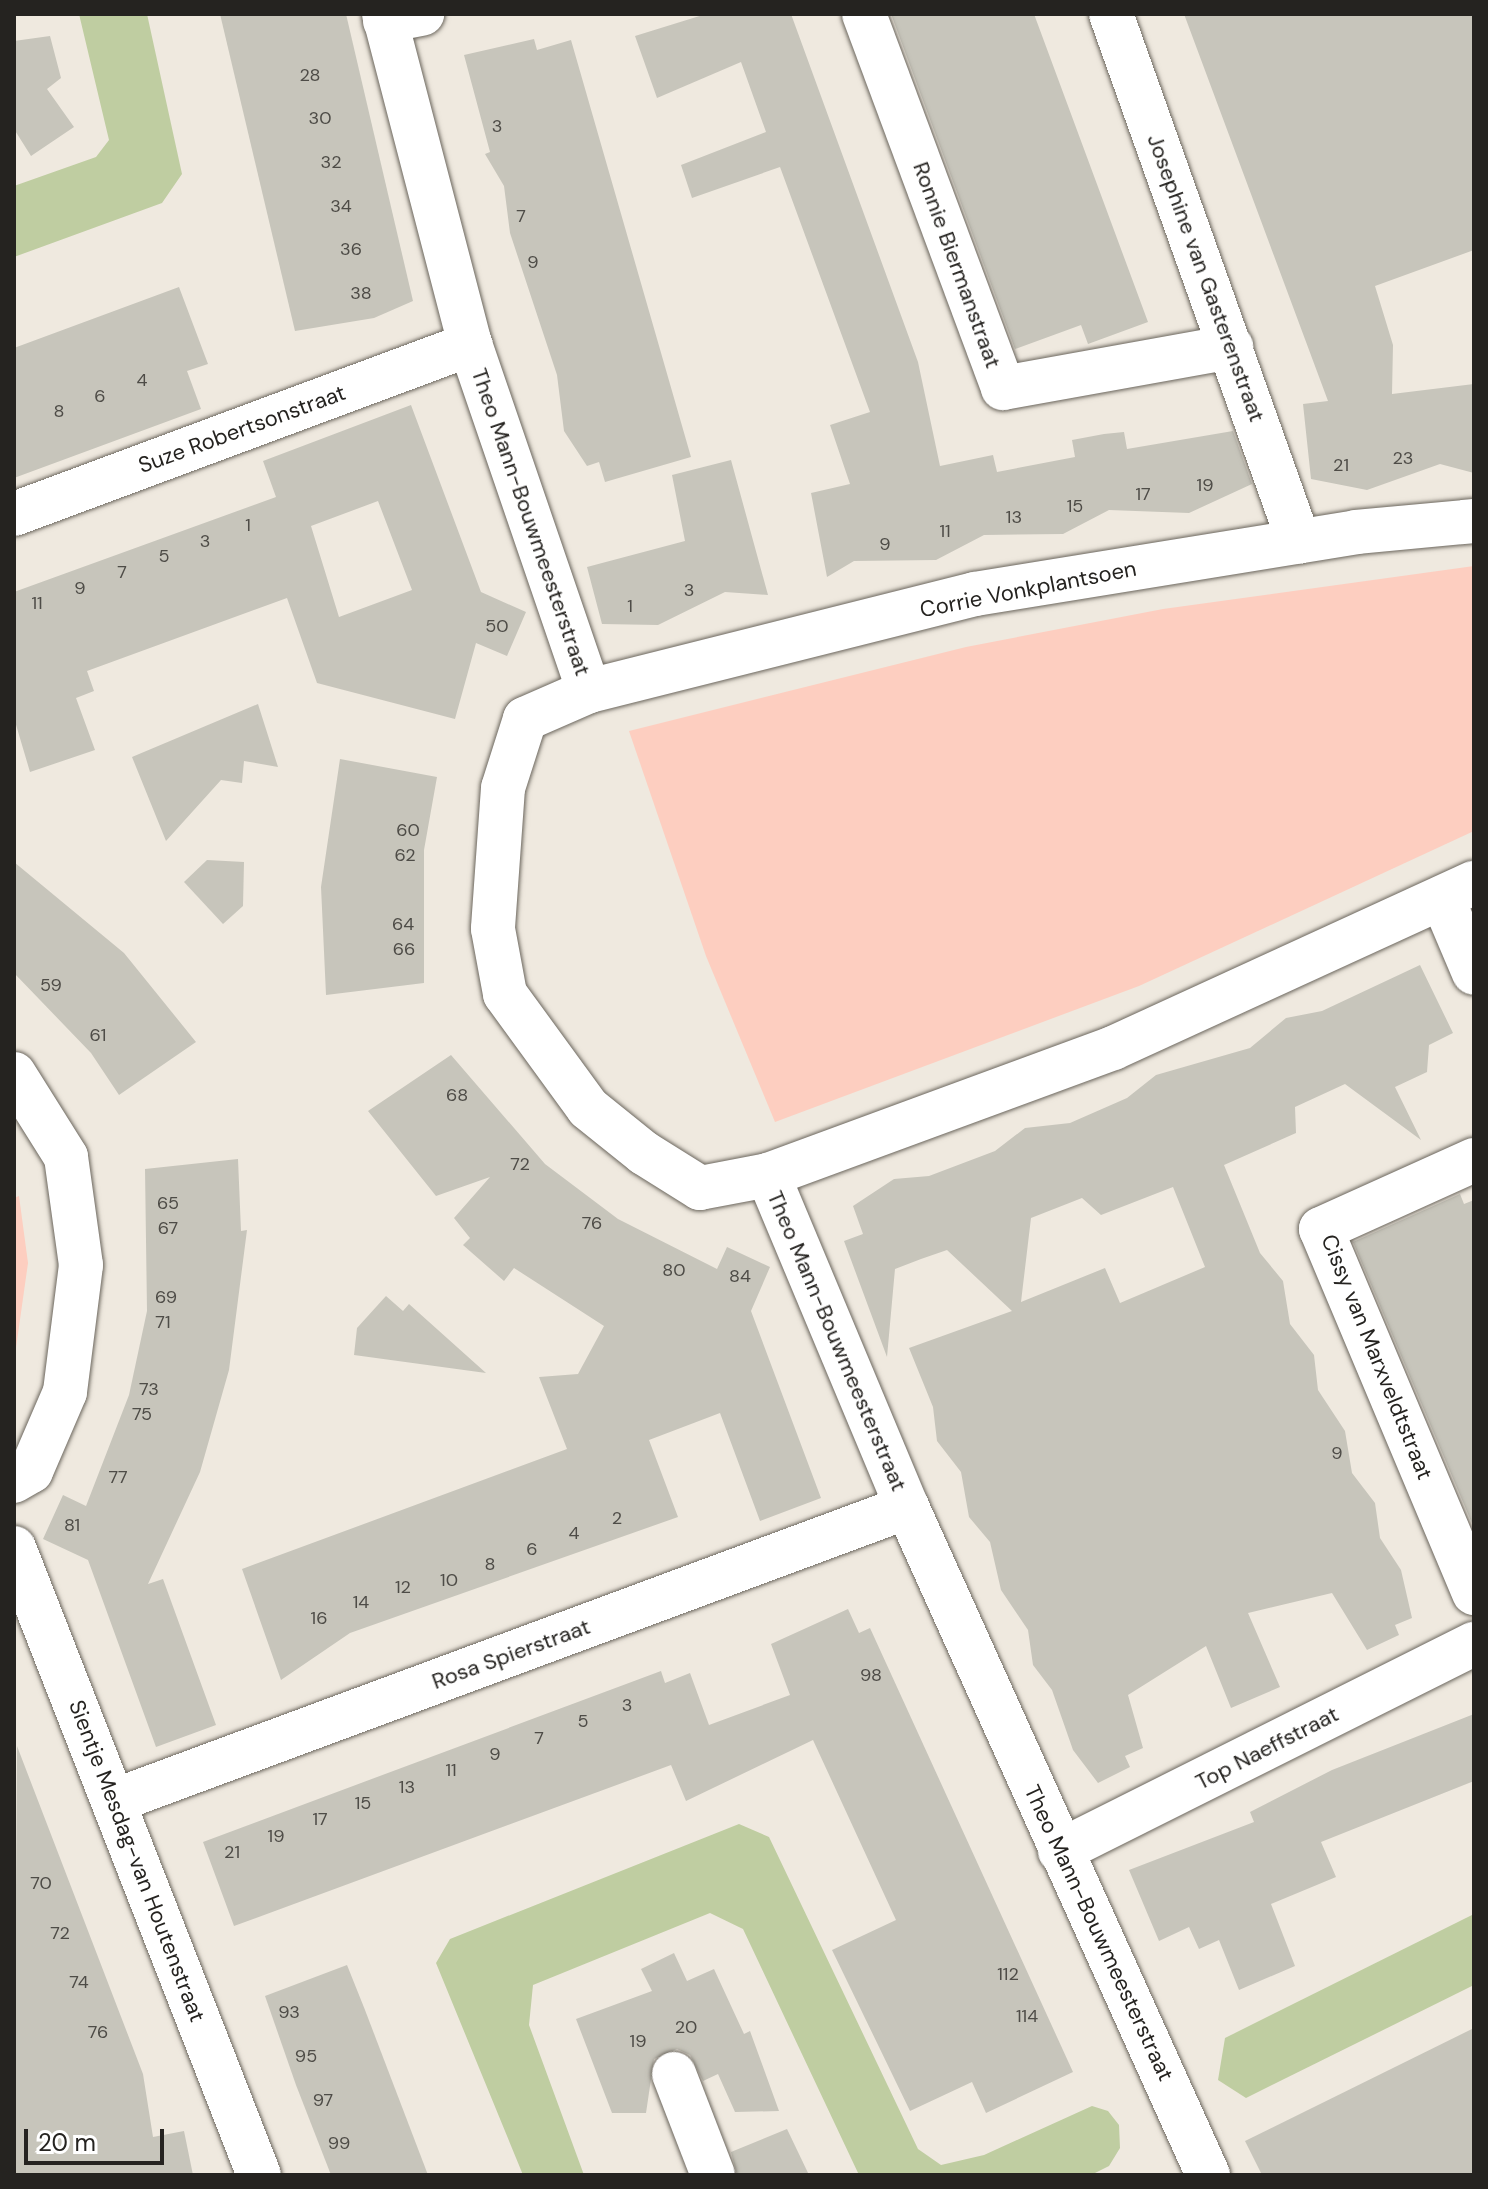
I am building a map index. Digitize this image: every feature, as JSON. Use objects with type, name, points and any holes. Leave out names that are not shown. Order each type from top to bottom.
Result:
[{"type":"street","name":"Ronnie Biermanstraat","points":[[864,14],[1003,388],[1231,347]]},
{"type":"street","name":"Josephine van Gasterenstraat","points":[[1111,14],[1299,542]]},
{"type":"street","name":"Theo Mann-Bouwmeesterstraat","points":[[397,16],[470,344],[589,691],[525,719],[503,788],[493,929],[505,994],[588,1108],[644,1153],[700,1188],[768,1175],[907,1507],[1208,2175]]},
{"type":"street","name":"Suze Robertsonstraat","points":[[14,514],[470,344]]},
{"type":"street","name":"Corrie Vonkplantsoen","points":[[589,691],[975,594],[1299,542],[1474,521]]},
{"type":"street","points":[[768,1175],[1113,1048],[1458,891],[1474,973]]},
{"type":"street","points":[[14,1074],[66,1157],[81,1265],[65,1392],[31,1471],[14,1481]]},
{"type":"street","name":"Cissy van Marxveldtstraat","points":[[1474,1160],[1321,1229],[1474,1593]]},
{"type":"street","name":"Rosa Spierstraat","points":[[114,1801],[907,1507]]},
{"type":"street","name":"Sientje Mesdag-van Houtenstraat","points":[[14,1548],[259,2175]]},
{"type":"street","name":"Top Naeffstraat","points":[[1060,1851],[1474,1644]]},
{"type":"street","points":[[674,2074],[713,2175]]},
{"type":"shaded area","points":[[79,14],[147,14],[182,174],[162,203],[14,257],[14,186],[96,157],[109,140]]},
{"type":"shaded area","points":[[1474,566],[1474,831],[1139,986],[775,1122],[706,956],[629,731],[966,647],[1163,609]]},
{"type":"shaded area","points":[[19,1196],[28,1263],[14,1362],[14,1198]]},
{"type":"shaded area","points":[[739,1824],[769,1837],[918,2149],[941,2165],[984,2155],[1092,2106],[1108,2111],[1119,2125],[1120,2148],[1109,2166],[1091,2175],[859,2175],[743,1929],[710,1913],[533,1985],[529,2025],[584,2175],[523,2175],[436,1963],[450,1939]]},
{"type":"shaded area","points":[[1474,1914],[1474,1985],[1246,2098],[1218,2080],[1225,2038]]},
{"type":"building","points":[[220,14],[346,14],[413,301],[374,318],[295,331]]},
{"type":"building","points":[[706,14],[791,14],[918,362],[940,466],[993,455],[997,472],[1075,457],[1072,440],[1104,434],[1124,432],[1127,449],[1233,431],[1252,484],[1189,513],[1109,510],[1063,534],[984,535],[936,560],[854,561],[827,577],[811,493],[850,484],[830,425],[870,412],[780,167],[692,198],[681,165],[766,132],[741,62],[657,98],[635,36]]},
{"type":"building","points":[[891,14],[1034,14],[1148,322],[1088,344],[1081,325],[1015,349]]},
{"type":"building","points":[[1184,14],[1474,14],[1474,250],[1375,286],[1393,345],[1392,394],[1474,384],[1474,473],[1440,464],[1367,490],[1311,479],[1303,404],[1328,401]]},
{"type":"building","points":[[50,36],[61,78],[47,89],[74,127],[31,156],[14,129],[14,41]]},
{"type":"building","points":[[534,39],[537,50],[571,40],[691,457],[605,482],[599,462],[587,466],[564,431],[557,375],[510,233],[504,186],[485,154],[490,152],[464,55]]},
{"type":"building","points":[[179,287],[208,364],[187,371],[201,409],[14,478],[14,348]]},
{"type":"building","points":[[411,405],[481,592],[526,612],[507,656],[476,643],[455,719],[317,683],[287,598],[87,671],[94,691],[76,698],[95,750],[30,772],[14,718],[14,592],[276,497],[263,461]],"holes":[[[378,501],[412,590],[339,617],[311,526]]]},
{"type":"building","points":[[731,460],[768,595],[725,592],[658,625],[602,624],[587,567],[685,541],[672,475]]},
{"type":"building","points":[[258,704],[278,767],[244,761],[242,783],[221,780],[166,841],[132,757]]},
{"type":"building","points":[[340,759],[437,777],[424,850],[424,983],[326,995],[321,887]]},
{"type":"building","points":[[207,860],[244,862],[243,906],[223,924],[184,882]]},
{"type":"building","points":[[14,862],[124,953],[196,1042],[119,1095],[91,1053],[14,973]]},
{"type":"building","points":[[1420,965],[1453,1033],[1429,1045],[1427,1072],[1395,1087],[1421,1140],[1345,1084],[1295,1107],[1296,1133],[1224,1165],[1260,1253],[1283,1281],[1290,1324],[1314,1355],[1318,1390],[1345,1431],[1352,1473],[1375,1503],[1380,1538],[1401,1570],[1412,1618],[1395,1625],[1399,1635],[1367,1650],[1332,1593],[1248,1613],[1280,1687],[1231,1708],[1206,1646],[1128,1695],[1143,1748],[1125,1756],[1130,1767],[1098,1783],[1073,1750],[1052,1690],[1033,1665],[1028,1630],[1001,1590],[990,1542],[969,1517],[961,1472],[937,1441],[933,1407],[909,1348],[1012,1311],[947,1250],[921,1259],[895,1269],[887,1357],[844,1241],[863,1234],[853,1206],[894,1179],[929,1176],[995,1151],[1025,1128],[1070,1123],[1127,1098],[1156,1075],[1250,1048],[1286,1018],[1322,1011]],"holes":[[[1173,1187],[1205,1267],[1120,1303],[1105,1268],[1021,1302],[1031,1218],[1082,1198],[1101,1215]]]},
{"type":"building","points":[[451,1055],[545,1164],[618,1219],[717,1269],[727,1247],[770,1267],[751,1311],[821,1498],[760,1521],[720,1413],[649,1440],[678,1517],[350,1633],[281,1680],[242,1569],[567,1449],[539,1377],[578,1374],[604,1326],[514,1268],[504,1281],[463,1245],[470,1238],[454,1218],[490,1177],[436,1196],[368,1111]]},
{"type":"building","points":[[238,1159],[241,1231],[247,1230],[229,1370],[200,1472],[148,1584],[163,1579],[216,1725],[156,1747],[88,1560],[43,1539],[63,1495],[86,1506],[129,1395],[147,1311],[145,1169]]},
{"type":"building","points":[[1460,1194],[1464,1204],[1474,1200],[1474,1528],[1353,1242]]},
{"type":"building","points":[[386,1296],[403,1311],[409,1304],[486,1373],[354,1355],[357,1328]]},
{"type":"building","points":[[848,1609],[859,1633],[870,1628],[1073,2072],[986,2113],[972,2082],[910,2111],[832,1950],[896,1920],[813,1740],[686,1801],[671,1765],[234,1926],[203,1842],[661,1671],[665,1683],[690,1673],[709,1725],[790,1695],[771,1644]]},
{"type":"building","points":[[1474,1714],[1474,1781],[1321,1842],[1336,1877],[1271,1904],[1295,1966],[1239,1990],[1219,1940],[1199,1949],[1189,1927],[1159,1941],[1129,1870],[1254,1822],[1250,1812],[1332,1770]]},
{"type":"building","points":[[17,1746],[143,2074],[153,2137],[184,2131],[193,2175],[14,2175]]},
{"type":"building","points":[[674,1953],[687,1981],[714,1969],[744,2034],[750,2031],[779,2111],[735,2112],[718,2074],[703,2081],[690,2055],[677,2049],[654,2059],[646,2113],[612,2113],[576,2019],[652,1991],[641,1969]]},
{"type":"building","points":[[347,1965],[428,2175],[331,2175],[296,2085],[265,1996]]},
{"type":"building","points":[[1474,2028],[1474,2175],[1262,2175],[1245,2141]]},
{"type":"building","points":[[787,2129],[809,2175],[737,2175],[731,2152]]}]
